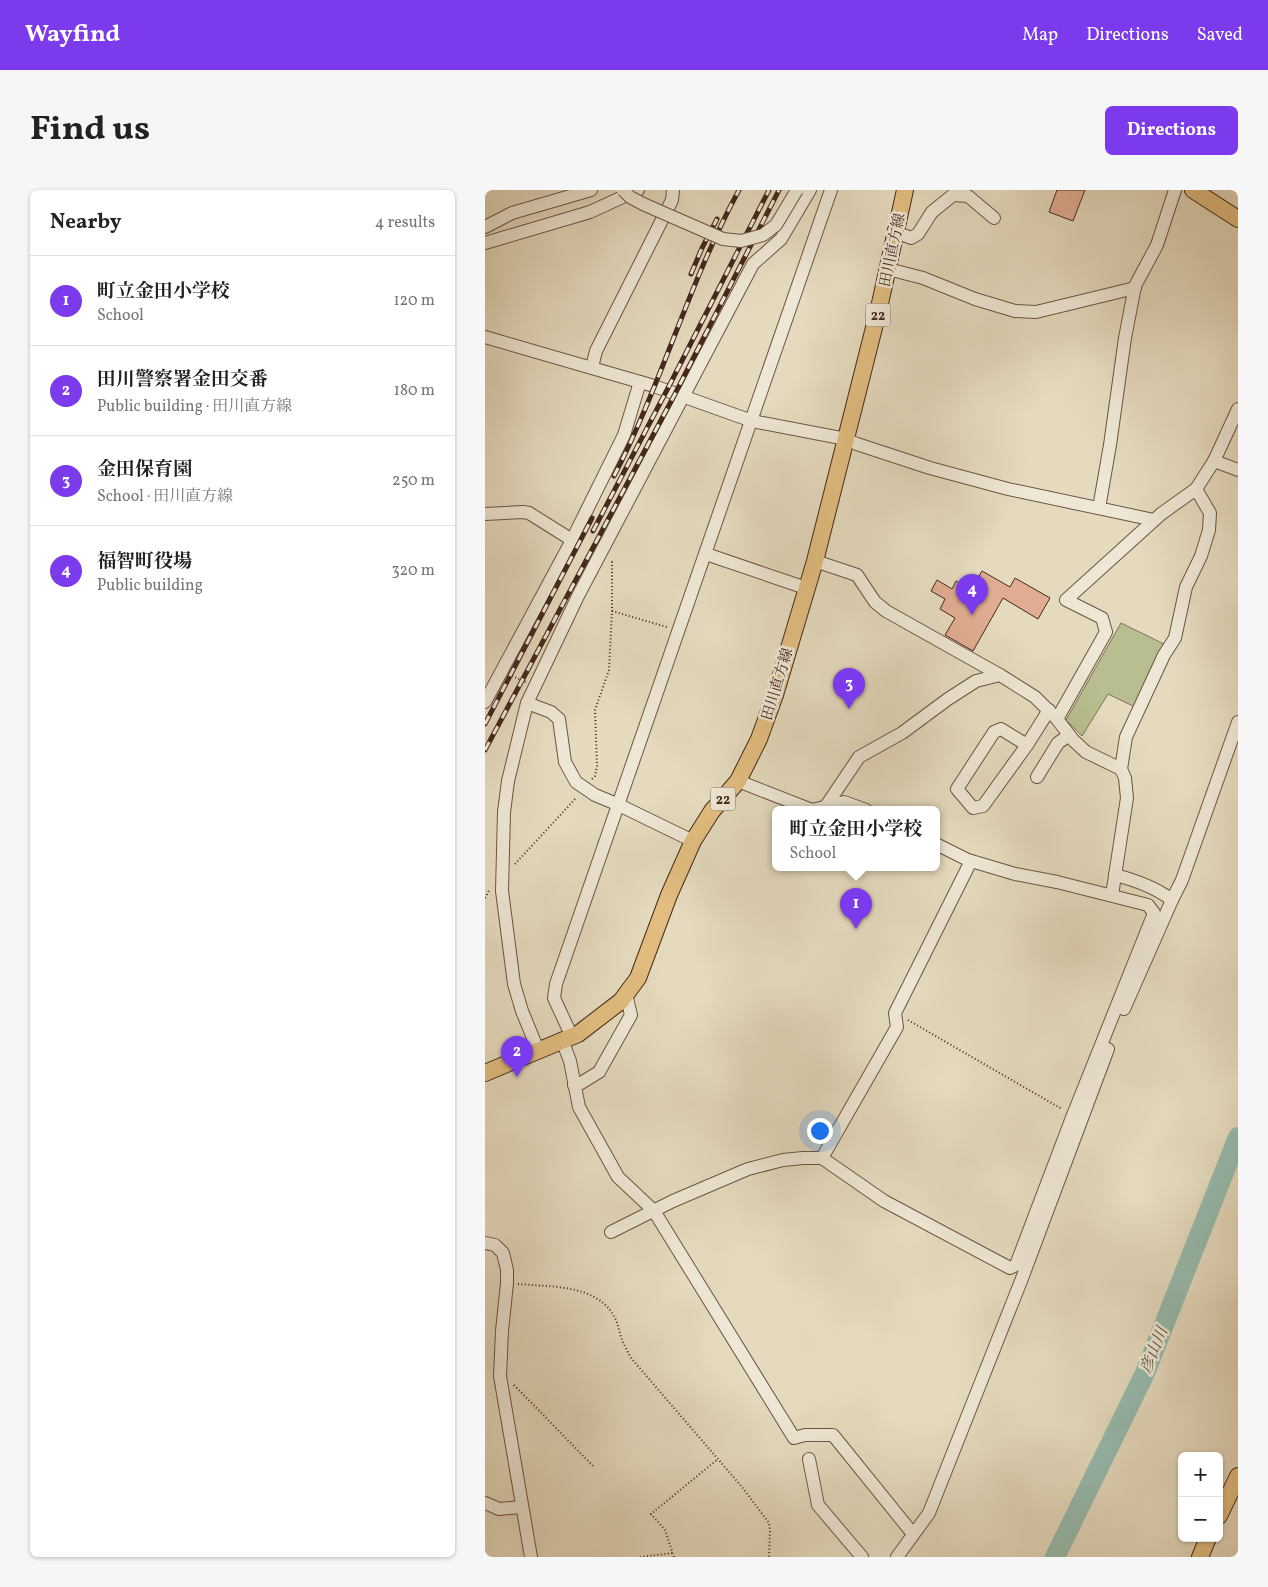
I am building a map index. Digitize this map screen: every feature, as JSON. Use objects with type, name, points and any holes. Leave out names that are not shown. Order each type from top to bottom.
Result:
[{"type":"main road","name":"田川直方線","points":[[485,1073],[578,1034],[621,1001],[638,978],[669,895],[693,840],[712,811],[738,780],[759,739],[775,695],[815,560],[846,439],[905,190]]},
{"type":"main road","points":[[1193,190],[1238,219]]},
{"type":"main road","points":[[1223,1508],[1238,1476]]},
{"type":"main road","points":[[1199,1557],[1207,1542]]},
{"type":"street","points":[[485,227],[512,213],[591,190]]},
{"type":"street","points":[[623,190],[636,201],[723,239],[741,241],[763,235],[776,225],[797,190]]},
{"type":"street","points":[[485,243],[590,212],[638,190]]},
{"type":"street","points":[[592,367],[596,351],[672,200],[673,190]]},
{"type":"street","points":[[538,1050],[514,984],[502,891],[504,812],[508,781],[527,703],[574,604],[684,397],[721,321],[753,264],[781,239],[810,190]]},
{"type":"street","points":[[831,190],[556,984],[554,998],[567,1039],[579,1107],[618,1178],[654,1211],[794,1438],[805,1435],[833,1435],[913,1534]]},
{"type":"street","points":[[1099,508],[1125,338],[1135,288],[1157,245],[1175,190]]},
{"type":"street","points":[[895,232],[911,238],[918,234],[932,212],[953,195],[968,196],[994,218]]},
{"type":"street","points":[[887,269],[923,278],[1007,308],[1036,312],[1135,288]]},
{"type":"street","points":[[485,337],[640,382],[752,421],[846,439],[939,470],[1008,488],[1154,520]]},
{"type":"street","points":[[485,702],[572,540],[624,434],[640,382]]},
{"type":"street","points":[[1027,745],[1001,729],[994,732],[957,789],[973,808],[983,806],[1027,745],[1053,714],[1106,632],[1102,618],[1065,600],[1154,520],[1196,489],[1214,460],[1238,409]]},
{"type":"street","points":[[1214,460],[1238,470]]},
{"type":"street","points":[[1112,895],[1127,798],[1125,778],[1121,768],[1126,738],[1164,655],[1175,638],[1186,587],[1201,556],[1209,530],[1209,513],[1196,489]]},
{"type":"street","points":[[485,514],[529,513],[572,540]]},
{"type":"street","points":[[706,554],[806,588]]},
{"type":"street","points":[[815,560],[857,575],[875,602],[900,620],[1000,675],[1035,697],[1053,714],[1069,735],[1086,752],[1121,768]]},
{"type":"street","points":[[826,806],[859,756],[902,733],[976,681],[1000,675]]},
{"type":"street","points":[[527,703],[551,712],[559,719],[565,762],[576,782],[595,796],[619,805],[693,840]]},
{"type":"street","points":[[611,1232],[748,1169],[783,1160],[821,1158],[885,1201],[1010,1268],[1016,1265],[1115,1031],[1172,900],[1183,880],[1238,722]]},
{"type":"street","points":[[1037,777],[1058,743],[1069,735]]},
{"type":"street","points":[[738,780],[802,806]]},
{"type":"street","points":[[826,806],[844,802],[855,806]]},
{"type":"street","points":[[897,1557],[929,1513],[1062,1159],[1073,1115],[1154,913],[1148,905],[1057,882],[1015,874],[971,861],[940,846]]},
{"type":"street","points":[[821,1158],[897,1027],[895,1013],[971,861]]},
{"type":"street","points":[[1115,875],[1130,878],[1154,888],[1172,900]]},
{"type":"street","points":[[574,1084],[581,1083],[599,1072],[631,1015],[626,994]]},
{"type":"street","points":[[485,1243],[495,1245],[503,1253],[507,1270],[500,1376],[531,1557]]},
{"type":"street","points":[[809,1459],[818,1505],[862,1557]]},
{"type":"street","points":[[485,1503],[499,1509],[522,1507]]},
{"type":"path","points":[[502,870],[516,864],[595,776],[597,766],[595,710],[609,670],[612,611],[612,562],[599,556]]},
{"type":"path","points":[[612,611],[654,622],[679,632]]},
{"type":"path","points":[[501,671],[535,686]]},
{"type":"path","points":[[895,1013],[1073,1115]]},
{"type":"path","points":[[507,1283],[565,1288],[589,1294],[611,1312],[631,1358],[769,1523],[769,1557]]},
{"type":"path","points":[[500,1376],[506,1377],[593,1466]]},
{"type":"path","points":[[674,1557],[665,1530],[651,1514],[717,1459]]},
{"type":"path","points":[[640,1557],[673,1553]]},
{"type":"green space","points":[[1121,623],[1166,645],[1135,707],[1108,694],[1082,736],[1066,720]]},
{"type":"building","points":[[1057,190],[1085,190],[1073,221],[1049,212]]},
{"type":"building","points":[[982,571],[1010,587],[1015,578],[1050,598],[1038,619],[1003,598],[973,651],[945,635],[955,618],[940,609],[945,599],[931,591],[937,580],[952,589],[956,581],[971,590]]},
{"type":"waterway","name":"彦山川","points":[[1055,1557],[1145,1373],[1238,1137]]},
{"type":"railway","points":[[614,476],[647,405],[705,260],[739,190]]},
{"type":"railway","points":[[593,531],[769,190]]},
{"type":"railway","points":[[485,750],[675,394],[779,190]]},
{"type":"railway","points":[[691,274],[717,219]]},
{"type":"railway","points":[[485,724],[592,518]]},
{"type":"place","name":"福智町役場","points":[[972,615]]},
{"type":"place","name":"金田保育園","points":[[849,709]]},
{"type":"place","name":"町立金田小学校","points":[[856,929]]},
{"type":"place","name":"田川警察署金田交番","points":[[517,1077]]}]
